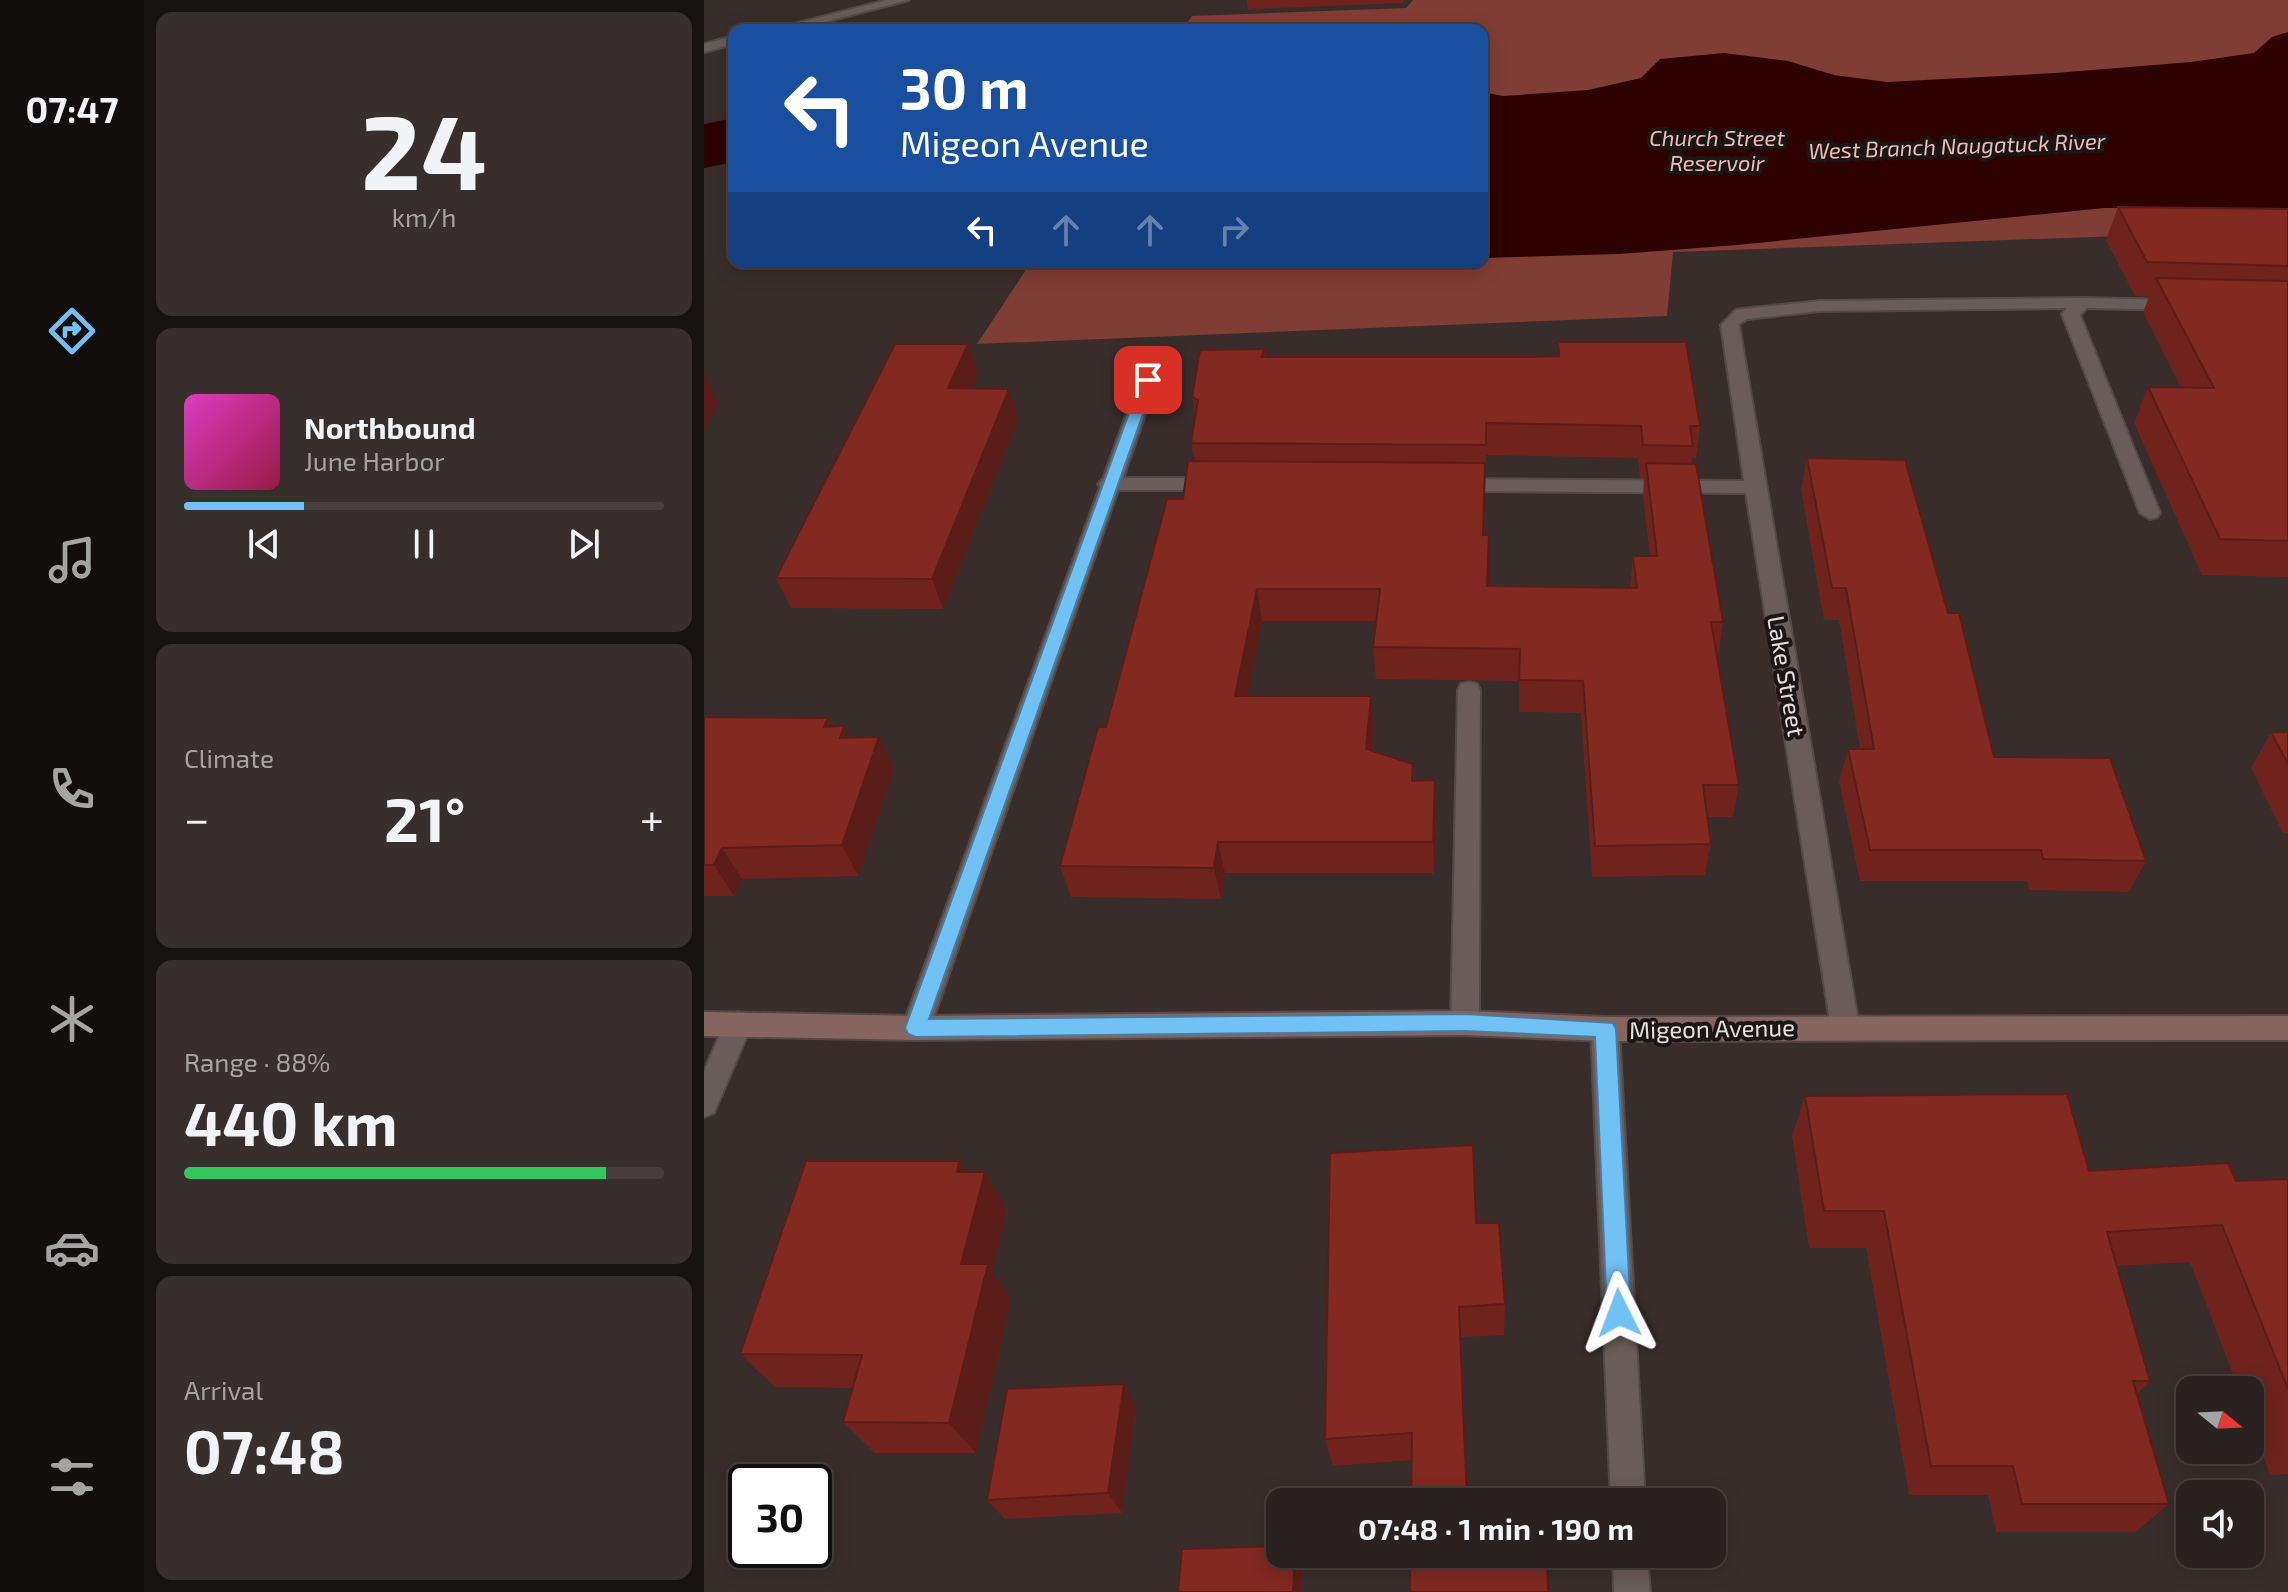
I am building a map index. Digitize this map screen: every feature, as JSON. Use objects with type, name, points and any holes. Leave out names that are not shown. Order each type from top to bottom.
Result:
[{"type":"main road","name":"Migeon Avenue","points":[[704,1024],[916,1028],[1465,1023],[1605,1029],[2288,1028]]},
{"type":"street","points":[[803,24],[903,0]]},
{"type":"street","points":[[704,48],[728,42]]},
{"type":"street","points":[[2150,513],[2071,314],[2083,303],[2193,306]]},
{"type":"street","name":"Lake Street","points":[[1845,1027],[1810,800],[1753,487],[1730,325],[1742,314],[1820,306],[2083,303]]},
{"type":"street","points":[[916,1028],[1108,484],[1148,380]]},
{"type":"street","points":[[1108,484],[1234,484]]},
{"type":"street","points":[[1438,485],[1753,487]]},
{"type":"street","points":[[1465,1023],[1469,690]]},
{"type":"street","points":[[704,1104],[738,1024]]},
{"type":"street","points":[[1605,1029],[1627,1488]]},
{"type":"street","points":[[1631,1568],[1632,1592]]},
{"type":"shaded area","points":[[1413,0],[2288,0],[2288,230],[1673,252],[1667,316],[977,344],[1027,268],[1488,268],[1488,24],[1186,24],[1192,16],[1406,8]]},
{"type":"water","name":"Church Street Reservoir","points":[[2288,32],[2288,208],[2104,208],[1737,245],[1619,254],[1488,258],[1488,93],[1503,96],[1588,90],[1641,78],[1660,59],[1724,53],[1788,61],[1834,75],[1887,82],[2191,62],[2254,53],[2272,37]]},
{"type":"building","points":[[2118,207],[2288,209],[2288,266],[2147,262]]},
{"type":"building","points":[[2156,278],[2288,281],[2288,541],[2220,539],[2148,387],[2214,388]]},
{"type":"building","points":[[1558,342],[1686,342],[1700,426],[1690,426],[1693,446],[1643,445],[1641,426],[1486,423],[1486,445],[1191,443],[1198,400],[1192,397],[1200,350],[1264,349],[1262,357],[1527,357],[1559,356]]},
{"type":"building","points":[[895,344],[968,344],[948,388],[1009,389],[932,579],[776,578]]},
{"type":"building","points":[[1807,458],[1905,460],[1948,613],[1959,613],[1994,757],[2110,758],[2146,861],[2043,859],[2041,850],[1870,850],[1848,749],[1874,749],[1846,588],[1832,588]]},
{"type":"building","points":[[1188,461],[1485,463],[1483,535],[1489,535],[1487,586],[1637,588],[1633,556],[1657,556],[1646,463],[1696,464],[1723,622],[1711,622],[1739,785],[1703,785],[1711,844],[1595,846],[1583,681],[1519,680],[1520,649],[1373,647],[1380,589],[1257,589],[1235,696],[1371,696],[1366,749],[1413,764],[1412,781],[1435,780],[1433,842],[1218,842],[1214,868],[1060,866],[1098,727],[1106,727],[1167,499],[1183,499]]},
{"type":"building","points":[[704,717],[828,718],[824,727],[844,726],[840,738],[879,737],[842,845],[722,848],[714,865],[704,865]]},
{"type":"building","points":[[2271,732],[2288,732],[2288,764]]},
{"type":"building","points":[[2067,1094],[2089,1171],[2228,1163],[2236,1181],[2288,1179],[2288,1389],[2222,1225],[2107,1232],[2150,1381],[2133,1381],[2169,1504],[2022,1504],[2013,1466],[1931,1466],[1884,1211],[1824,1211],[1805,1096]]},
{"type":"building","points":[[1473,1145],[1476,1223],[1499,1223],[1505,1304],[1459,1307],[1466,1488],[1411,1488],[1412,1433],[1325,1439],[1330,1153]]},
{"type":"building","points":[[806,1161],[959,1161],[957,1172],[985,1172],[961,1264],[988,1264],[949,1423],[843,1422],[862,1355],[740,1354]]},
{"type":"building","points":[[1124,1384],[1108,1493],[987,1500],[1007,1389]]},
{"type":"building","points":[[1266,1546],[1266,1568],[1294,1568],[1293,1592],[1178,1592],[1182,1549]]},
{"type":"building","points":[[1410,1568],[1547,1568],[1548,1592],[1410,1592]]},
{"type":"waterway","name":"West Branch Naugatuck River","points":[[704,146],[728,141]]},
{"type":"route","points":[[1148,380],[1108,484],[916,1028],[1465,1023],[1605,1029],[1619,1313]]}]
